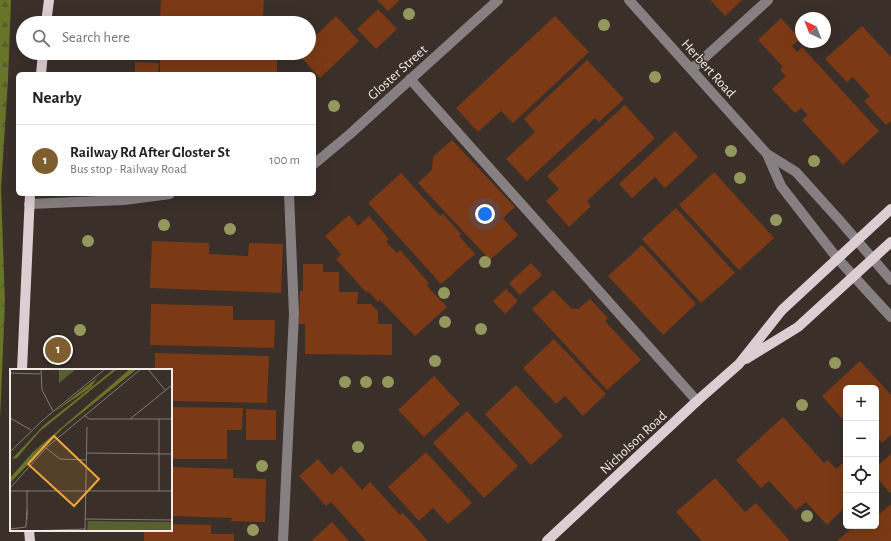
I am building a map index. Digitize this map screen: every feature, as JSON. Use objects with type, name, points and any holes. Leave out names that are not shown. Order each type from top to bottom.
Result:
[{"type":"main road","points":[[47,16],[49,0]]},
{"type":"main road","points":[[41,72],[42,60]]},
{"type":"main road","points":[[22,369],[29,199]]},
{"type":"main road","name":"Nicholson Road","points":[[739,364],[782,310],[891,209]]},
{"type":"main road","name":"Nicholson Road","points":[[547,541],[697,401],[739,364],[798,327],[891,242]]},
{"type":"main road","points":[[29,531],[30,541]]},
{"type":"street","name":"Gloster Street","points":[[316,162],[350,134],[498,0]]},
{"type":"street","name":"Herbert Road","points":[[630,0],[767,154],[782,186],[837,258],[891,317]]},
{"type":"street","points":[[692,69],[768,0]]},
{"type":"street","points":[[410,79],[697,401]]},
{"type":"street","name":"Herbert Road","points":[[767,154],[796,172],[891,280]]},
{"type":"street","points":[[29,199],[124,200],[155,196]]},
{"type":"street","points":[[283,541],[294,314],[288,196]]},
{"type":"green space","points":[[0,0],[11,0],[8,80],[1,188],[5,302],[0,419]]},
{"type":"building","points":[[161,0],[264,0],[263,16],[160,16]]},
{"type":"building","points":[[377,0],[400,0],[388,11]]},
{"type":"building","points":[[710,0],[742,0],[725,16]]},
{"type":"building","points":[[378,9],[397,29],[376,49],[357,29]]},
{"type":"building","points":[[336,16],[359,41],[320,78],[303,60],[316,60],[316,35]]},
{"type":"building","points":[[555,16],[589,52],[513,123],[501,111],[478,132],[456,108]]},
{"type":"building","points":[[781,18],[795,33],[795,43],[792,46],[797,52],[803,48],[879,131],[843,165],[802,120],[808,115],[801,108],[795,113],[772,89],[786,76],[780,70],[783,67],[758,40]]},
{"type":"building","points":[[862,26],[891,57],[891,121],[886,125],[864,101],[870,96],[853,77],[847,82],[825,59]]},
{"type":"building","points":[[160,60],[277,60],[277,72],[160,72]]},
{"type":"building","points":[[587,60],[624,99],[599,122],[595,118],[527,181],[506,159],[535,132],[524,119]]},
{"type":"building","points":[[135,62],[159,63],[158,72],[135,72]]},
{"type":"building","points":[[625,105],[655,138],[587,201],[591,206],[569,227],[546,201],[559,189],[547,176]]},
{"type":"building","points":[[675,131],[698,157],[665,188],[655,177],[632,198],[619,184]]},
{"type":"building","points":[[452,140],[515,207],[503,218],[518,235],[490,260],[418,183],[432,170],[433,157]]},
{"type":"building","points":[[714,172],[774,238],[739,270],[679,205]]},
{"type":"building","points":[[401,173],[440,216],[443,214],[461,234],[459,236],[475,254],[441,284],[368,203]]},
{"type":"building","points":[[676,208],[735,273],[701,303],[642,239]]},
{"type":"building","points":[[349,215],[358,226],[369,216],[389,239],[386,242],[397,253],[400,250],[429,283],[427,286],[447,307],[415,336],[380,300],[378,302],[368,291],[366,292],[336,259],[341,254],[325,236]]},
{"type":"building","points":[[152,241],[209,243],[209,254],[248,256],[249,243],[283,244],[281,293],[150,288]]},
{"type":"building","points":[[642,245],[696,304],[663,335],[608,276]]},
{"type":"building","points":[[531,263],[542,275],[520,295],[509,283]]},
{"type":"building","points":[[303,264],[323,264],[323,272],[339,272],[339,292],[358,292],[357,304],[371,304],[378,311],[378,324],[392,324],[392,355],[305,354],[305,324],[299,324],[300,291],[303,291]]},
{"type":"building","points":[[506,289],[518,301],[505,314],[493,301]]},
{"type":"building","points":[[553,290],[571,308],[578,309],[590,299],[608,318],[605,321],[641,360],[607,390],[532,309]]},
{"type":"building","points":[[151,304],[233,306],[233,320],[275,320],[274,348],[150,345]]},
{"type":"building","points":[[554,339],[606,394],[583,416],[565,396],[556,404],[523,368]]},
{"type":"building","points":[[155,353],[269,356],[267,403],[172,401],[172,369],[155,369]]},
{"type":"building","points":[[860,361],[891,395],[891,435],[882,443],[879,439],[879,385],[843,385],[843,420],[822,396]]},
{"type":"building","points":[[434,376],[460,404],[424,437],[398,410]]},
{"type":"building","points":[[516,385],[563,436],[531,465],[485,414]]},
{"type":"building","points":[[172,407],[243,408],[242,430],[227,430],[227,459],[172,459]]},
{"type":"building","points":[[246,409],[276,410],[276,440],[246,440]]},
{"type":"building","points":[[467,411],[518,466],[484,498],[433,443]]},
{"type":"building","points":[[783,417],[824,463],[828,460],[836,469],[843,463],[843,509],[827,525],[806,502],[796,510],[769,481],[761,488],[736,460]]},
{"type":"building","points":[[426,452],[472,503],[448,524],[433,508],[419,521],[388,487]]},
{"type":"building","points":[[891,454],[890,493],[879,480],[879,464]]},
{"type":"building","points":[[318,459],[332,475],[341,466],[362,490],[370,482],[400,515],[403,513],[428,541],[366,541],[331,502],[326,506],[299,476]]},
{"type":"building","points":[[172,467],[233,469],[233,478],[266,479],[265,522],[231,521],[232,518],[172,516]]},
{"type":"building","points":[[715,478],[745,512],[756,503],[790,541],[702,541],[676,512]]},
{"type":"building","points":[[891,504],[891,541],[837,541],[851,529],[879,529],[879,514]]},
{"type":"building","points":[[332,522],[349,541],[311,541]]},
{"type":"building","points":[[172,524],[211,525],[211,534],[234,534],[234,541],[144,541],[144,531],[172,531]]},
{"type":"place","name":"Railway Rd After Gloster St","points":[[58,350]]}]
